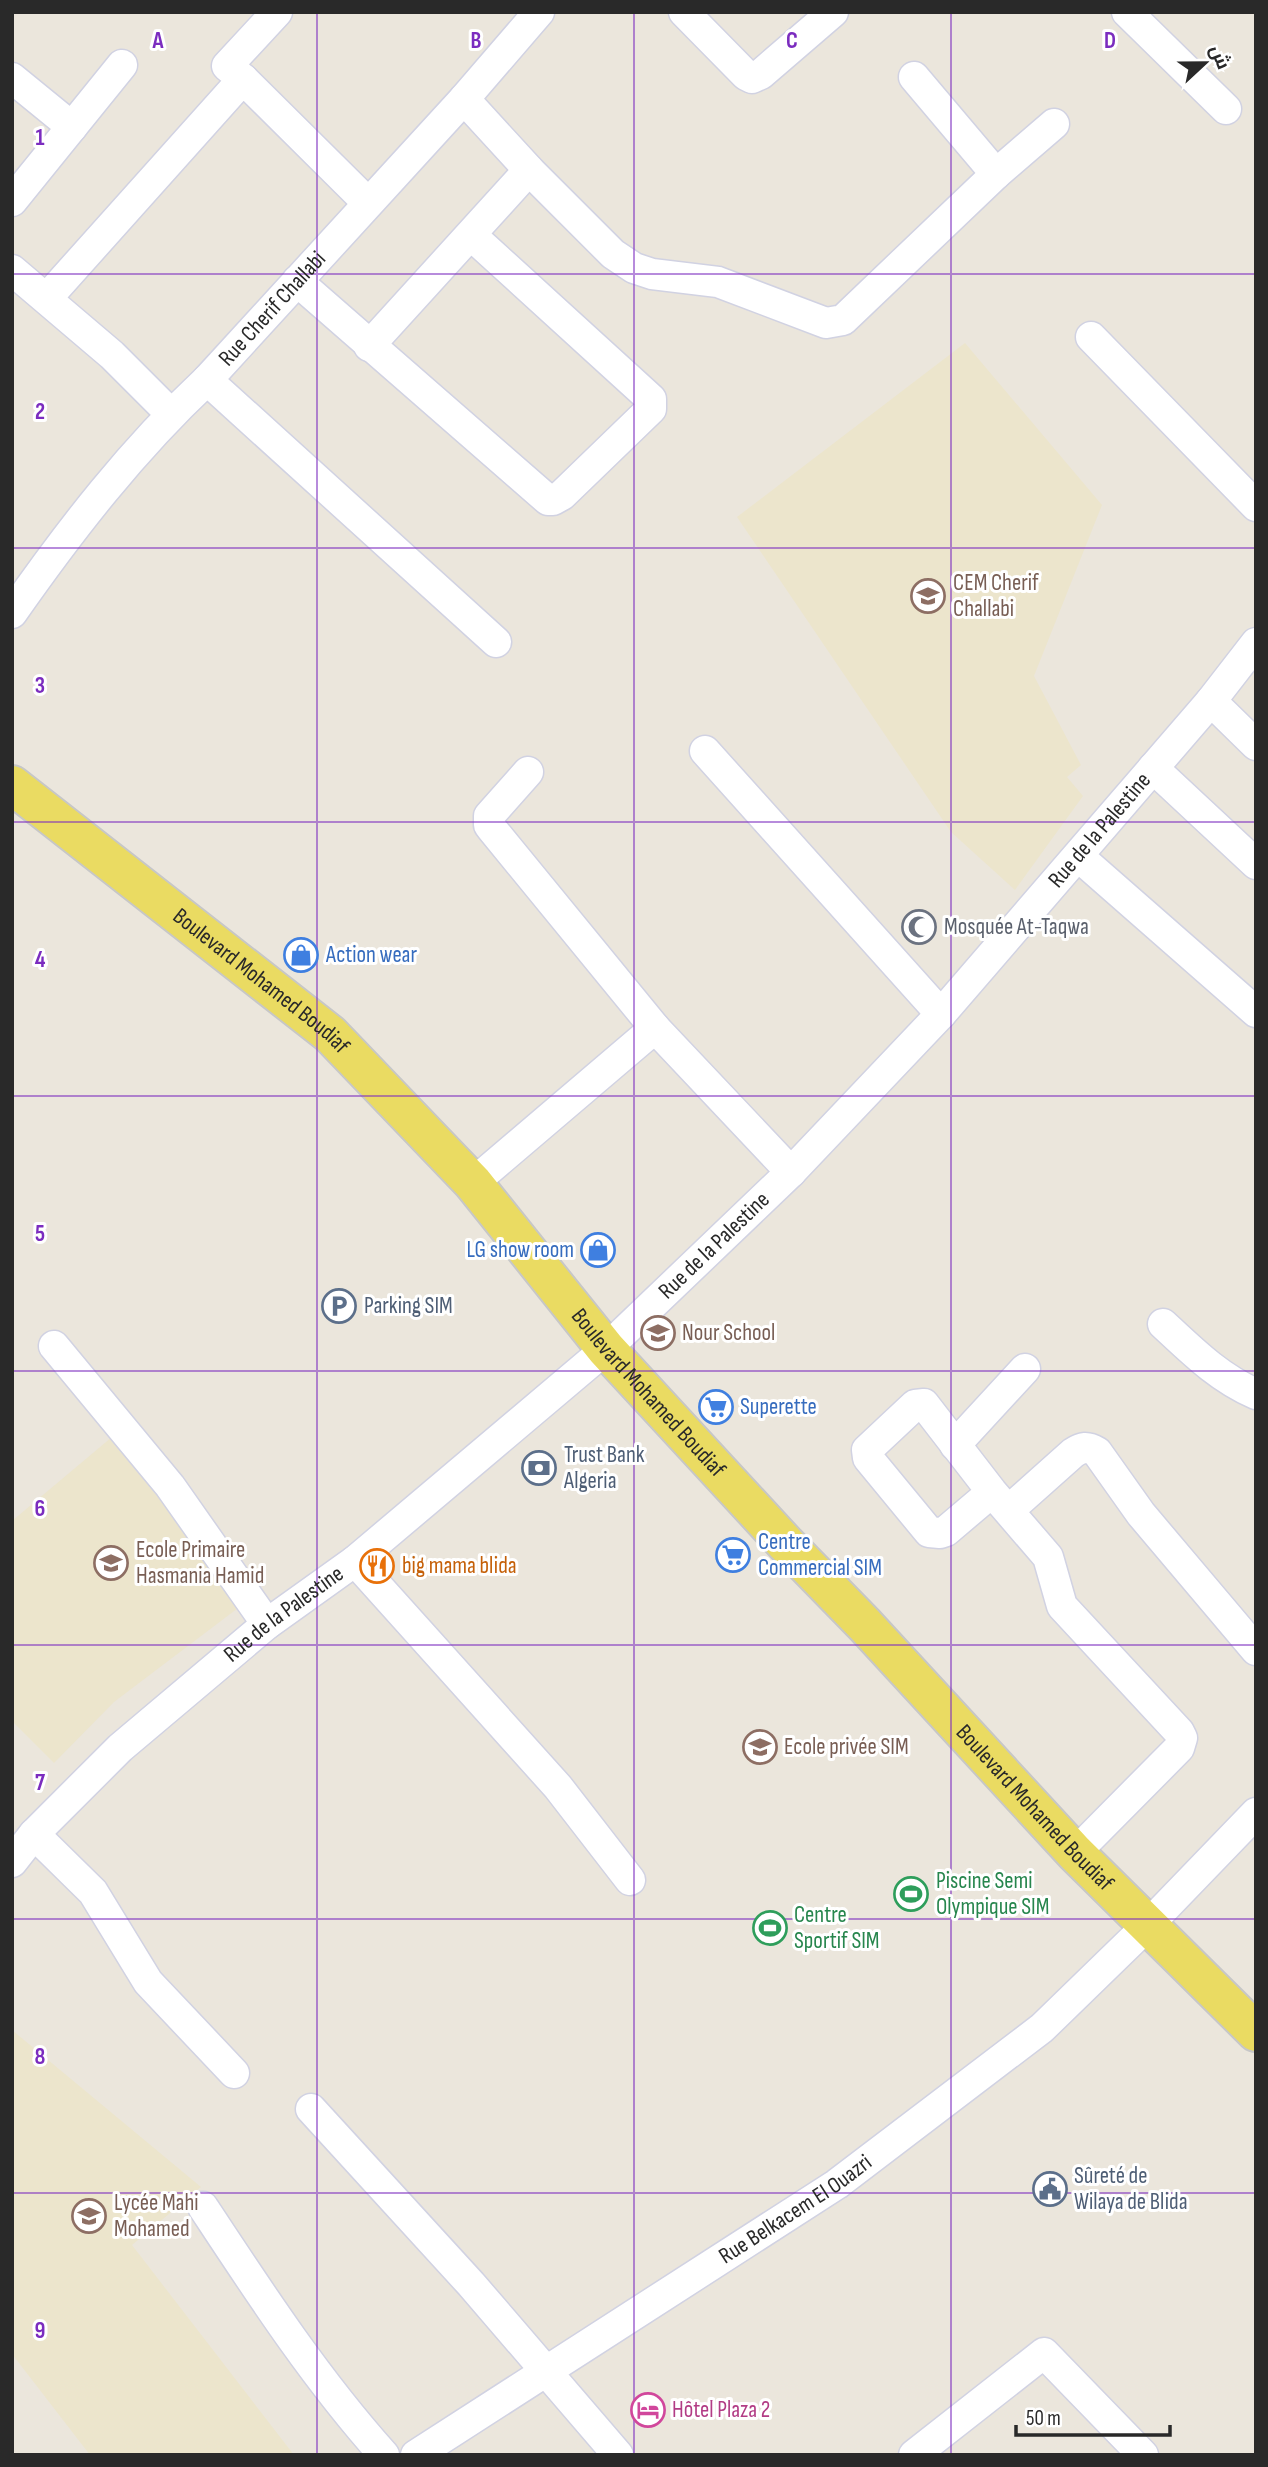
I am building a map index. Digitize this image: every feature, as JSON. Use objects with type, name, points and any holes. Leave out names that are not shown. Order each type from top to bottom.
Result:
[{"type":"main road","name":"Boulevard Mohamed Boudiaf","points":[[12,785],[330,1034],[473,1183],[606,1349],[1074,1853],[1256,2032]]},
{"type":"street","points":[[277,12],[227,66],[368,203]]},
{"type":"street","name":"Rue Cherif Challabi","points":[[12,613],[59,545],[171,414],[208,380],[464,99],[539,12]]},
{"type":"street","points":[[684,12],[751,78],[761,74],[833,12]]},
{"type":"street","points":[[1127,12],[1226,108]]},
{"type":"street","points":[[12,201],[122,65]]},
{"type":"street","points":[[914,77],[996,174]]},
{"type":"street","points":[[12,79],[72,127]]},
{"type":"street","points":[[47,298],[243,79]]},
{"type":"street","points":[[464,99],[529,170],[613,254],[634,268],[652,274],[719,282],[826,323],[843,320],[996,174],[1055,124]]},
{"type":"street","points":[[369,346],[529,170]]},
{"type":"street","points":[[297,281],[548,500],[553,500],[562,495],[651,408],[651,399],[471,235]]},
{"type":"street","points":[[12,270],[112,355],[171,414]]},
{"type":"street","points":[[1091,337],[1256,506]]},
{"type":"street","points":[[208,380],[496,642]]},
{"type":"street","name":"Rue de la Palestine","points":[[13,1859],[34,1834],[120,1748],[267,1624],[355,1561],[606,1349],[790,1172],[941,1014],[1211,701],[1256,643]]},
{"type":"street","points":[[1211,701],[1256,746]]},
{"type":"street","points":[[705,751],[941,1014]]},
{"type":"street","points":[[1153,768],[1256,863]]},
{"type":"street","points":[[528,772],[489,816],[489,825],[655,1028],[790,1172]]},
{"type":"street","points":[[1078,856],[1256,1012]]},
{"type":"street","points":[[473,1183],[655,1028]]},
{"type":"street","points":[[1163,1324],[1210,1367],[1236,1385],[1256,1394]]},
{"type":"street","points":[[54,1346],[170,1486],[267,1624]]},
{"type":"street","points":[[955,1445],[1025,1369]]},
{"type":"street","points":[[1074,1853],[1179,1748],[1182,1738],[1179,1732],[1062,1606],[1048,1557],[1000,1501],[928,1408],[915,1405],[869,1447],[867,1454],[929,1532],[940,1533],[1000,1501],[1082,1447],[1097,1452],[1141,1514],[1256,1650]]},
{"type":"street","points":[[355,1561],[558,1787],[630,1880]]},
{"type":"street","name":"Rue Belkacem El Ouazri","points":[[429,2451],[547,2370],[836,2184],[1042,2028],[1147,1926],[1256,1813]]},
{"type":"street","points":[[34,1834],[93,1892],[148,1982],[234,2073]]},
{"type":"street","points":[[311,2109],[547,2370],[618,2455]]},
{"type":"street","points":[[203,2207],[284,2330],[361,2430],[384,2455]]},
{"type":"street","points":[[914,2455],[1044,2353],[1143,2455]]},
{"type":"shaded area","name":"CEM Cherif Challabi","points":[[965,343],[1102,505],[1034,676],[1081,765],[1067,777],[1083,796],[1015,890],[951,832],[737,517]]},
{"type":"shaded area","name":"Ecole Primaire Hasmania Hamid","points":[[112,1437],[242,1605],[114,1702],[54,1763],[12,1721],[12,1521]]},
{"type":"shaded area","name":"Lycée Mahi Mohamed","points":[[12,2030],[201,2187],[132,2245],[294,2455],[90,2455],[12,2354]]},
{"type":"place","name":"CEM Cherif Challabi","points":[[928,596]]},
{"type":"place","name":"Mosquée At-Taqwa","points":[[919,927]]},
{"type":"place","name":"Action wear","points":[[301,955]]},
{"type":"place","name":"LG show room","points":[[598,1250]]},
{"type":"place","name":"Parking SIM","points":[[339,1306]]},
{"type":"place","name":"Nour School","points":[[658,1333]]},
{"type":"place","name":"Superette","points":[[716,1407]]},
{"type":"place","name":"Trust Bank Algeria","points":[[539,1468]]},
{"type":"place","name":"Centre Commercial SIM","points":[[733,1555]]},
{"type":"place","name":"Ecole Primaire Hasmania Hamid","points":[[111,1563]]},
{"type":"place","name":"big mama blida","points":[[377,1566]]},
{"type":"place","name":"Ecole privée SIM","points":[[760,1747]]},
{"type":"place","name":"Piscine Semi Olympique SIM","points":[[911,1894]]},
{"type":"place","name":"Centre Sportif SIM","points":[[770,1928]]},
{"type":"place","name":"Sûreté de Wilaya de Blida","points":[[1050,2189]]},
{"type":"place","name":"Lycée Mahi Mohamed","points":[[89,2216]]},
{"type":"place","name":"Hôtel Plaza 2","points":[[648,2410]]}]
